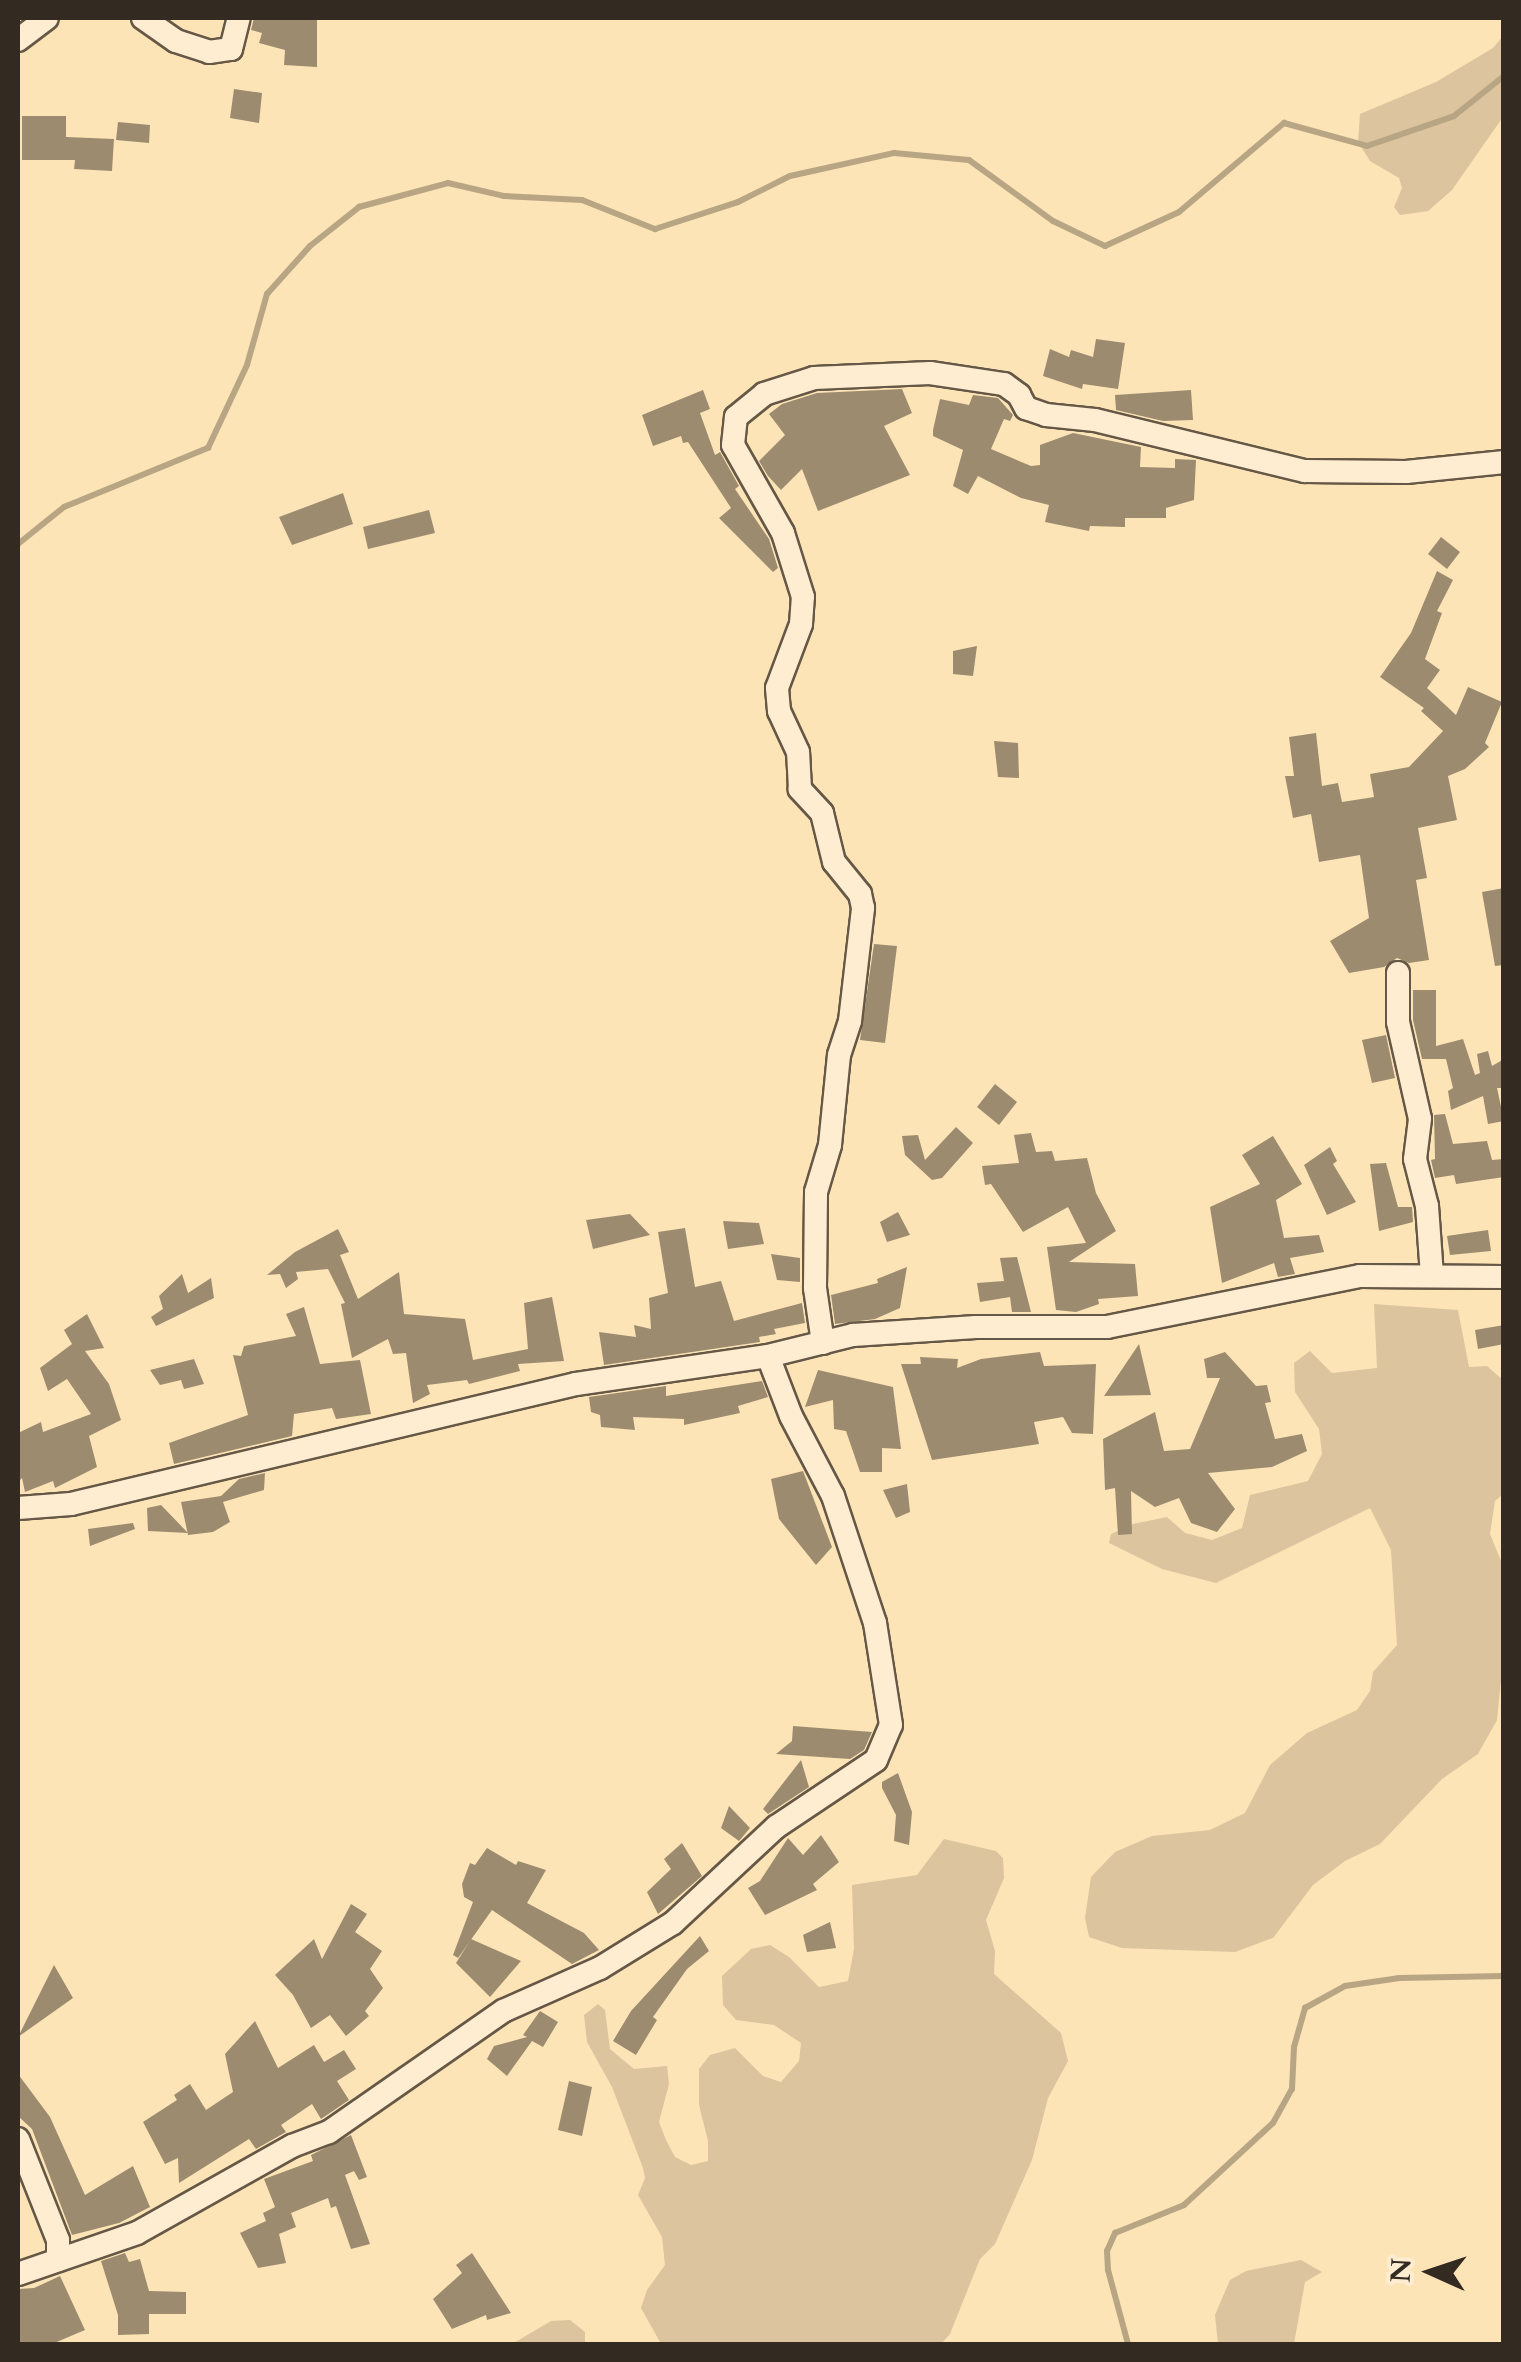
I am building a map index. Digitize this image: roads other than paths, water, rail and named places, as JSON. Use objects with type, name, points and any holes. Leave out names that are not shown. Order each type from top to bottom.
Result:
[{"type":"street","points":[[18,40],[46,18]]},
{"type":"street","points":[[143,18],[176,41],[209,52],[230,49],[239,18]]},
{"type":"street","points":[[824,1343],[815,1288],[816,1192],[830,1145],[839,1054],[850,1021],[864,908],[860,894],[834,862],[822,813],[800,789],[798,752],[779,711],[777,688],[801,624],[803,597],[784,533],[733,445],[736,417],[764,394],[814,378],[930,372],[1004,384],[1019,395],[1026,408],[1046,414],[1096,420],[1305,471],[1406,472],[1504,462]]},
{"type":"street","points":[[1398,973],[1398,1022],[1420,1120],[1414,1159],[1427,1206],[1432,1276]]},
{"type":"street","points":[[18,1508],[72,1504],[576,1384],[768,1356],[824,1343],[910,1330],[1108,1327],[1337,1280],[1504,1277]]},
{"type":"street","points":[[18,2274],[137,2233],[292,2146],[322,2136],[503,2011],[600,1968],[673,1923],[776,1828],[876,1760],[890,1725],[875,1623],[833,1496],[791,1416],[768,1356]]},
{"type":"street","points":[[18,2139],[58,2240],[58,2260]]},
{"type":"waterway","points":[[18,544],[64,507],[208,448],[247,365],[267,294],[310,246],[359,207],[448,183],[504,196],[582,200],[655,229],[738,202],[790,176],[894,153],[969,160],[1053,221],[1105,246],[1179,212],[1284,123],[1367,146],[1454,116],[1504,76]]},
{"type":"waterway","points":[[1128,2344],[1108,2270],[1107,2251],[1115,2233],[1184,2205],[1273,2123],[1292,2089],[1294,2047],[1305,2008],[1345,1986],[1399,1978],[1504,1976]]}]
